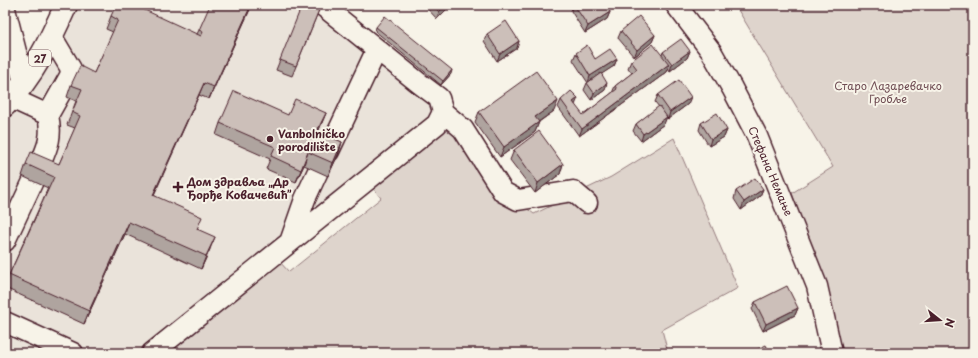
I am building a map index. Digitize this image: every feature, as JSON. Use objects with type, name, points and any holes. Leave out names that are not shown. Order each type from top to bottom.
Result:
[{"type":"main road","name":"27","points":[[13,95],[40,58],[52,37],[66,5]]},
{"type":"street","points":[[322,5],[439,98],[443,112],[463,129],[503,192],[518,200],[572,191],[587,203]]},
{"type":"street","name":"Стефана Немање","points":[[676,5],[711,51],[757,136],[817,286],[832,353]]},
{"type":"street","points":[[5,9],[13,95],[48,115]]},
{"type":"street","points":[[5,241],[45,153],[50,138],[48,115],[70,76],[71,69],[52,37]]},
{"type":"street","points":[[329,151],[377,49]]},
{"type":"street","points":[[152,353],[437,124],[443,112]]},
{"type":"street","points":[[290,242],[305,199],[318,171]]},
{"type":"street","points":[[5,322],[73,353]]},
{"type":"shaded area","name":"Дом здравља „Др Ђорђе Ковачевић”","points":[[74,5],[313,5],[436,108],[431,120],[141,353],[5,353],[5,114]]},
{"type":"green space","name":"Старо Лазаревачко Гробље","points":[[735,5],[973,5],[973,353],[840,353],[830,302],[792,193],[833,167]]},
{"type":"green space","points":[[449,123],[521,204],[534,214],[611,177],[674,138],[738,288],[662,330],[668,353],[164,353],[279,261],[289,272],[381,198],[372,187]]},
{"type":"building","points":[[116,5],[134,5],[201,36],[203,32],[199,30],[210,5],[251,5],[214,87],[204,83],[153,195],[202,217],[197,229],[215,237],[206,256],[129,222],[89,311],[9,275],[54,177],[26,164],[31,152],[59,164],[80,116],[72,112],[82,89],[71,85],[80,66],[94,73],[118,20],[111,16]]},
{"type":"building","points":[[302,5],[321,5],[296,66],[280,60]]},
{"type":"building","points":[[433,5],[446,5],[439,12]]},
{"type":"building","points":[[574,5],[606,5],[610,12],[588,26]]},
{"type":"building","points":[[385,16],[452,70],[443,81],[376,27]]},
{"type":"building","points":[[639,16],[655,35],[637,50],[621,31]]},
{"type":"building","points":[[506,21],[519,41],[500,54],[487,34]]},
{"type":"building","points":[[681,39],[690,51],[672,64],[663,52]]},
{"type":"building","points":[[653,44],[669,64],[582,129],[561,100],[571,91],[578,98],[573,102],[583,115],[617,89],[615,86],[637,69],[631,61]]},
{"type":"building","points":[[587,45],[595,59],[610,49],[617,59],[590,76],[576,53]]},
{"type":"building","points":[[536,71],[558,101],[535,117],[539,122],[504,147],[479,112]]},
{"type":"building","points":[[601,73],[607,83],[594,93],[587,83]]},
{"type":"building","points":[[679,80],[691,97],[670,112],[658,95]]},
{"type":"building","name":"Vanbolničko porodilište","points":[[234,91],[288,115],[295,99],[326,113],[317,131],[342,142],[333,163],[308,152],[301,170],[271,156],[275,147],[220,123]]},
{"type":"building","points":[[659,106],[667,117],[643,134],[636,124]]},
{"type":"building","points":[[717,113],[727,130],[711,139],[701,123]]},
{"type":"building","points":[[539,131],[563,164],[538,183],[514,150]]},
{"type":"building","points":[[755,178],[763,189],[744,202],[736,191]]},
{"type":"building","points":[[787,286],[798,308],[766,324],[755,302]]},
{"type":"building","points":[[766,345],[770,353],[750,353]]},
{"type":"place","name":"Vanbolničko porodilište","points":[[270,139]]},
{"type":"place","name":"Дом здравља „Др Ђорђе Ковачевић”","points":[[178,187]]}]
